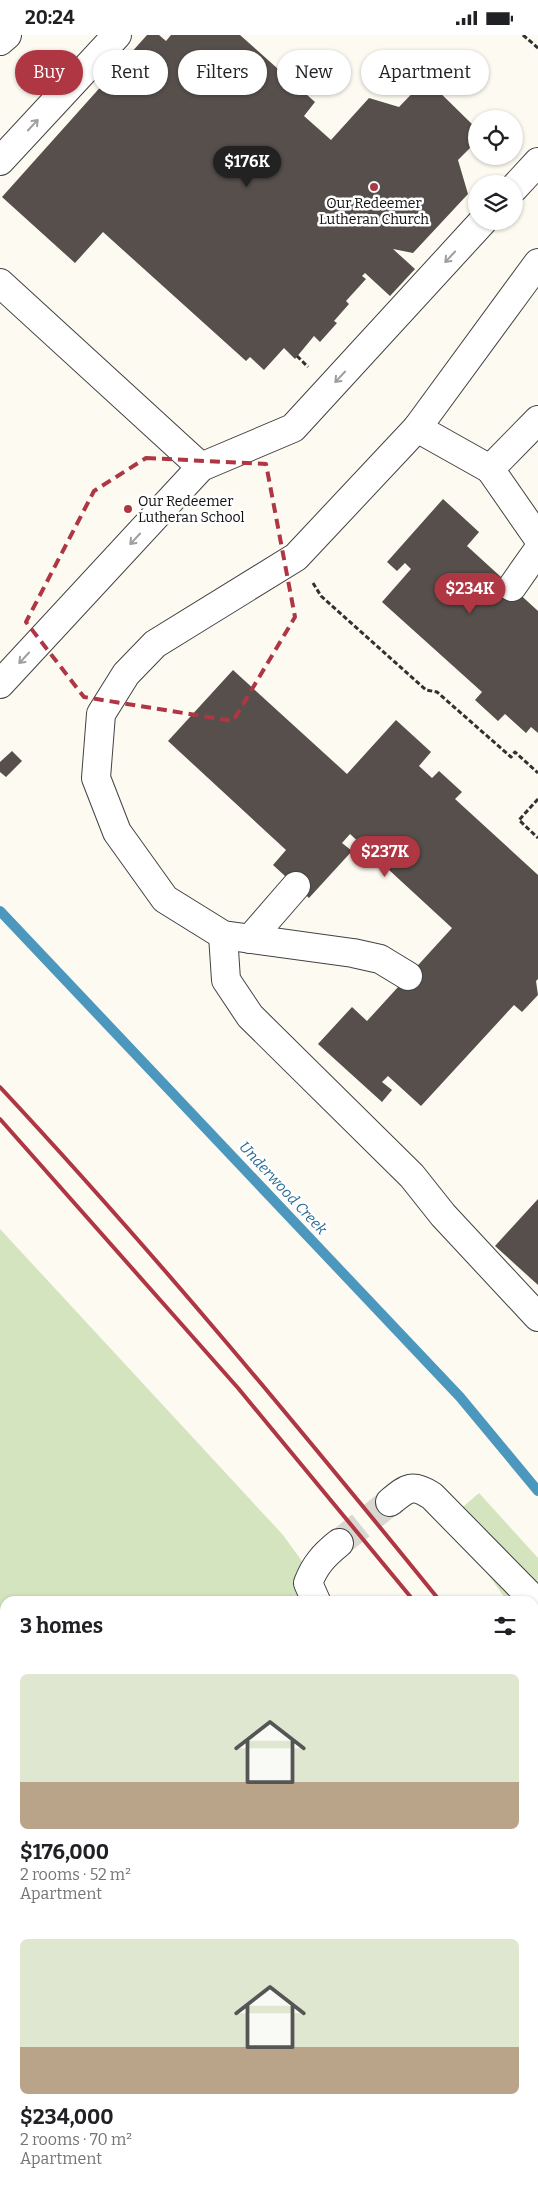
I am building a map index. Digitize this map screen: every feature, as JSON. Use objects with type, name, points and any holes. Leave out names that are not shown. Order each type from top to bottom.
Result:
[{"type":"street","points":[[0,41],[7,35]]},
{"type":"street","points":[[0,161],[117,35]]},
{"type":"street","points":[[523,178],[538,162]]},
{"type":"street","points":[[0,683],[201,467],[293,428],[475,230]]},
{"type":"street","points":[[408,976],[380,959],[353,953],[223,935],[165,899],[117,831],[96,778],[101,714],[126,674],[155,644],[296,557],[417,428],[538,263]]},
{"type":"street","points":[[0,283],[201,467]]},
{"type":"street","points":[[490,469],[538,420]]},
{"type":"street","points":[[417,428],[490,469],[538,538]]},
{"type":"street","points":[[512,587],[538,550]]},
{"type":"street","points":[[250,939],[296,886]]},
{"type":"street","points":[[223,935],[226,980],[250,1016],[412,1176],[443,1215],[538,1317]]},
{"type":"street","points":[[390,1502],[403,1491],[412,1487],[422,1489],[432,1496],[530,1596]]},
{"type":"street","points":[[314,1596],[308,1583],[313,1569],[324,1555],[339,1543]]},
{"type":"path","points":[[523,35],[538,48]]},
{"type":"path","points":[[296,557],[322,596],[426,690],[437,692],[511,757],[515,752],[538,773]]},
{"type":"path","points":[[538,799],[519,820],[538,838]]},
{"type":"highlighted area","points":[[146,458],[266,464],[295,617],[233,721],[84,697],[26,622],[94,491]]},
{"type":"green space","points":[[0,1229],[283,1535],[327,1596],[0,1596]]},
{"type":"green space","points":[[479,1493],[538,1558],[538,1596],[503,1596],[449,1519]]},
{"type":"building","points":[[147,35],[159,35],[166,41],[171,35],[240,35],[257,50],[178,50],[178,95],[267,95],[267,59],[277,68],[277,95],[307,95],[315,102],[304,116],[331,140],[369,98],[399,107],[411,95],[442,95],[468,120],[468,150],[458,160],[468,194],[413,253],[393,249],[415,269],[390,296],[365,273],[362,276],[366,279],[346,301],[349,304],[334,321],[337,323],[320,342],[314,336],[295,359],[284,348],[264,370],[250,357],[246,361],[103,232],[75,263],[2,197],[93,95],[168,95],[168,50],[134,50]]},
{"type":"building","points":[[443,499],[479,532],[467,546],[538,611],[538,733],[531,727],[526,733],[505,714],[498,721],[475,700],[482,692],[382,602],[411,569],[405,563],[397,571],[387,562]]},
{"type":"building","points":[[233,670],[347,774],[396,720],[431,752],[419,766],[432,778],[439,771],[462,792],[455,799],[538,875],[538,979],[536,981],[538,995],[522,1012],[514,1005],[421,1106],[388,1076],[382,1082],[392,1090],[382,1102],[318,1044],[352,1007],[367,1021],[452,928],[350,834],[342,843],[352,851],[309,898],[273,865],[286,850],[168,741]]},
{"type":"building","points":[[12,751],[22,761],[6,777],[0,772],[0,762]]},
{"type":"building","points":[[538,1199],[538,1285],[495,1246]]},
{"type":"waterway","name":"Underwood Creek","points":[[0,911],[460,1397],[538,1491]]},
{"type":"tunnel","points":[[339,1543],[390,1502]]},
{"type":"railway","points":[[0,1087],[114,1212],[225,1340],[436,1596]]},
{"type":"railway","points":[[0,1119],[238,1388],[410,1596]]},
{"type":"place","name":"Our Redeemer Lutheran Church","points":[[374,187]]},
{"type":"place","name":"Our Redeemer Lutheran School","points":[[128,509]]}]
